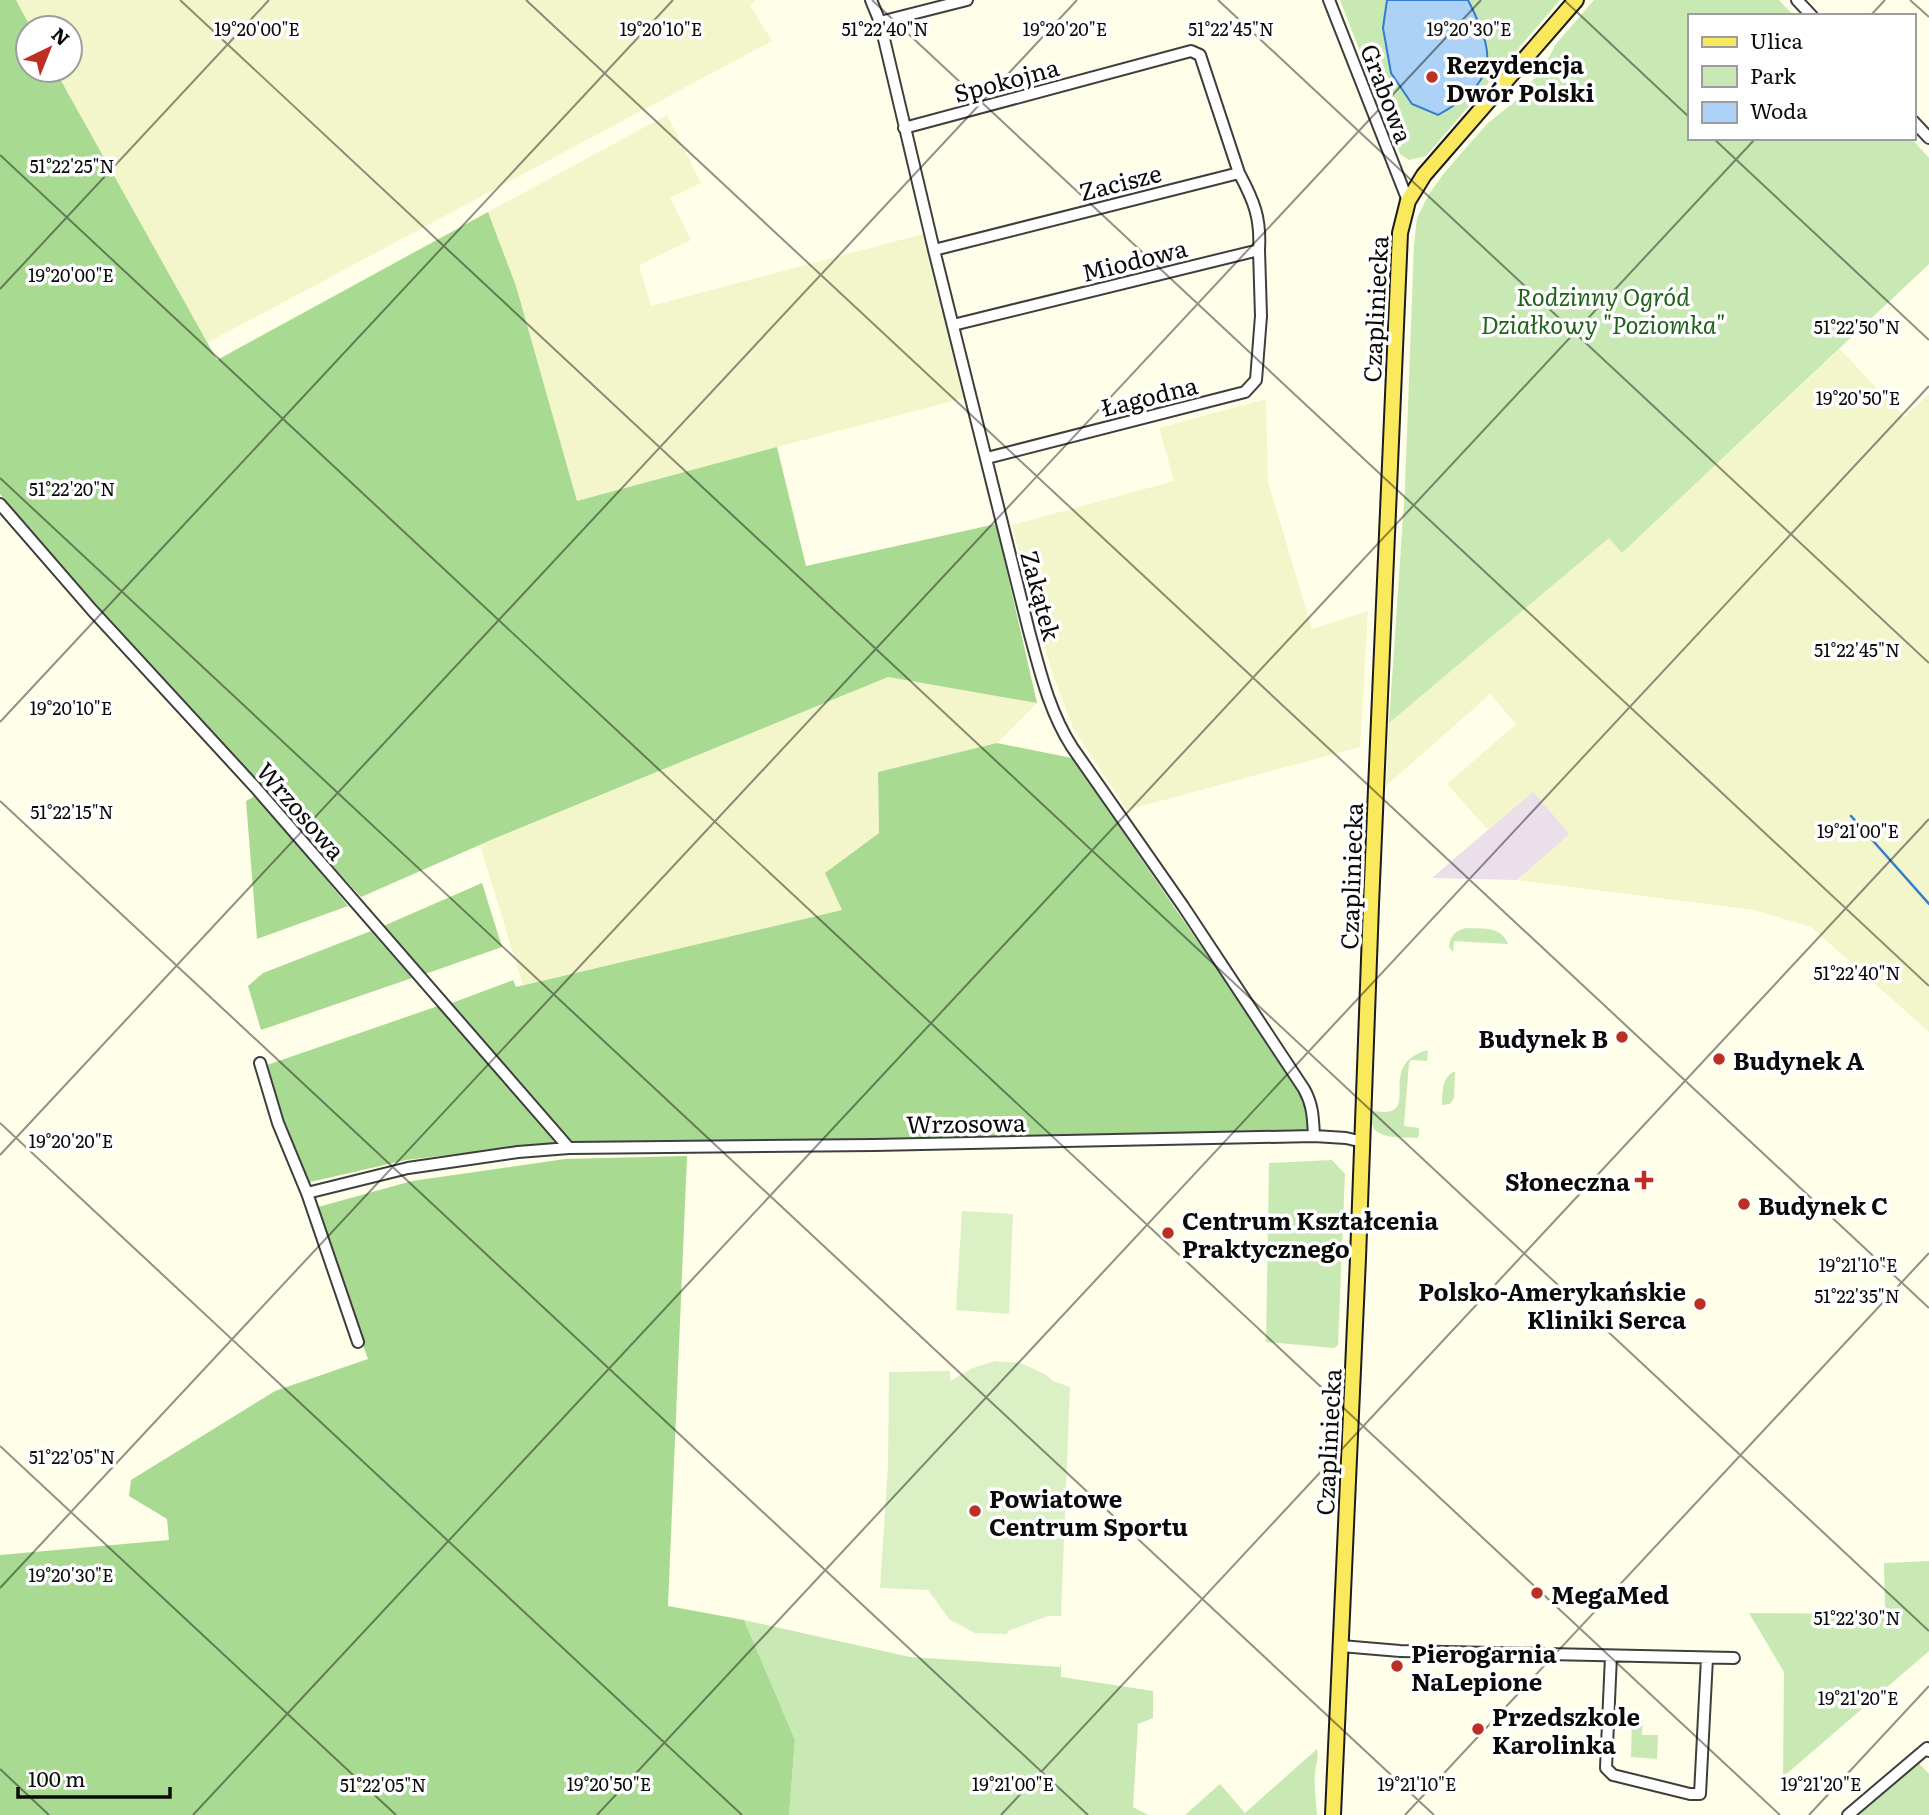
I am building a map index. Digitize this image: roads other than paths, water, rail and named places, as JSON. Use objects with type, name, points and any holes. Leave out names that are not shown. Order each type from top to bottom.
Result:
[{"type":"main road","name":"Czapliniecka","points":[[1333,1815],[1399,233],[1408,201],[1430,167],[1576,0]]},
{"type":"street","name":"Zakątek","points":[[871,0],[880,22],[1038,665],[1058,723],[1304,1090],[1313,1110],[1314,1136]]},
{"type":"street","points":[[880,22],[967,0]]},
{"type":"street","name":"Grabowa","points":[[1329,0],[1408,201]]},
{"type":"street","points":[[1797,0],[1810,14]]},
{"type":"street","name":"Spokojna","points":[[904,128],[1191,51],[1200,55],[1239,173]]},
{"type":"street","points":[[1915,123],[1929,138]]},
{"type":"street","points":[[1239,173],[1258,214],[1259,250]]},
{"type":"street","name":"Zacisze","points":[[934,250],[1239,173]]},
{"type":"street","name":"Łagodna","points":[[987,458],[1245,392],[1256,380],[1261,316],[1259,250]]},
{"type":"street","name":"Miodowa","points":[[954,325],[1259,250]]},
{"type":"street","name":"Wrzosowa","points":[[0,504],[92,610],[255,787],[569,1148]]},
{"type":"street","points":[[260,1063],[278,1123],[307,1193],[358,1342]]},
{"type":"street","name":"Wrzosowa","points":[[307,1193],[408,1168],[519,1152],[569,1148],[1314,1136],[1363,1142]]},
{"type":"street","points":[[1341,1646],[1399,1651],[1734,1658]]},
{"type":"street","points":[[1611,1656],[1606,1768],[1613,1775],[1690,1794],[1700,1794],[1707,1658]]},
{"type":"street","points":[[1848,1815],[1928,1749]]},
{"type":"water","points":[[1387,0],[1468,0],[1477,20],[1487,52],[1482,79],[1458,103],[1438,115],[1412,104],[1391,73],[1383,28]]},
{"type":"waterway","points":[[1851,816],[1929,904]]},
{"type":"place","name":"Rezydencja Dwór Polski","points":[[1432,77]]},
{"type":"place","name":"Budynek B","points":[[1622,1037]]},
{"type":"place","name":"Budynek A","points":[[1719,1059]]},
{"type":"place","name":"Słoneczna","points":[[1644,1180]]},
{"type":"place","name":"Budynek C","points":[[1744,1204]]},
{"type":"place","name":"Centrum Kształcenia Praktycznego","points":[[1168,1233]]},
{"type":"place","name":"Polsko-Amerykańskie Kliniki Serca","points":[[1700,1304]]},
{"type":"place","name":"Powiatowe Centrum Sportu","points":[[975,1511]]},
{"type":"place","name":"MegaMed","points":[[1537,1593]]},
{"type":"place","name":"Pierogarnia NaLepione","points":[[1397,1666]]},
{"type":"place","name":"Przedszkole Karolinka","points":[[1478,1729]]},
{"type":"park label","name":"Rodzinny Ogród Działkowy \"Poziomka\"","points":[[1603,309]]}]
